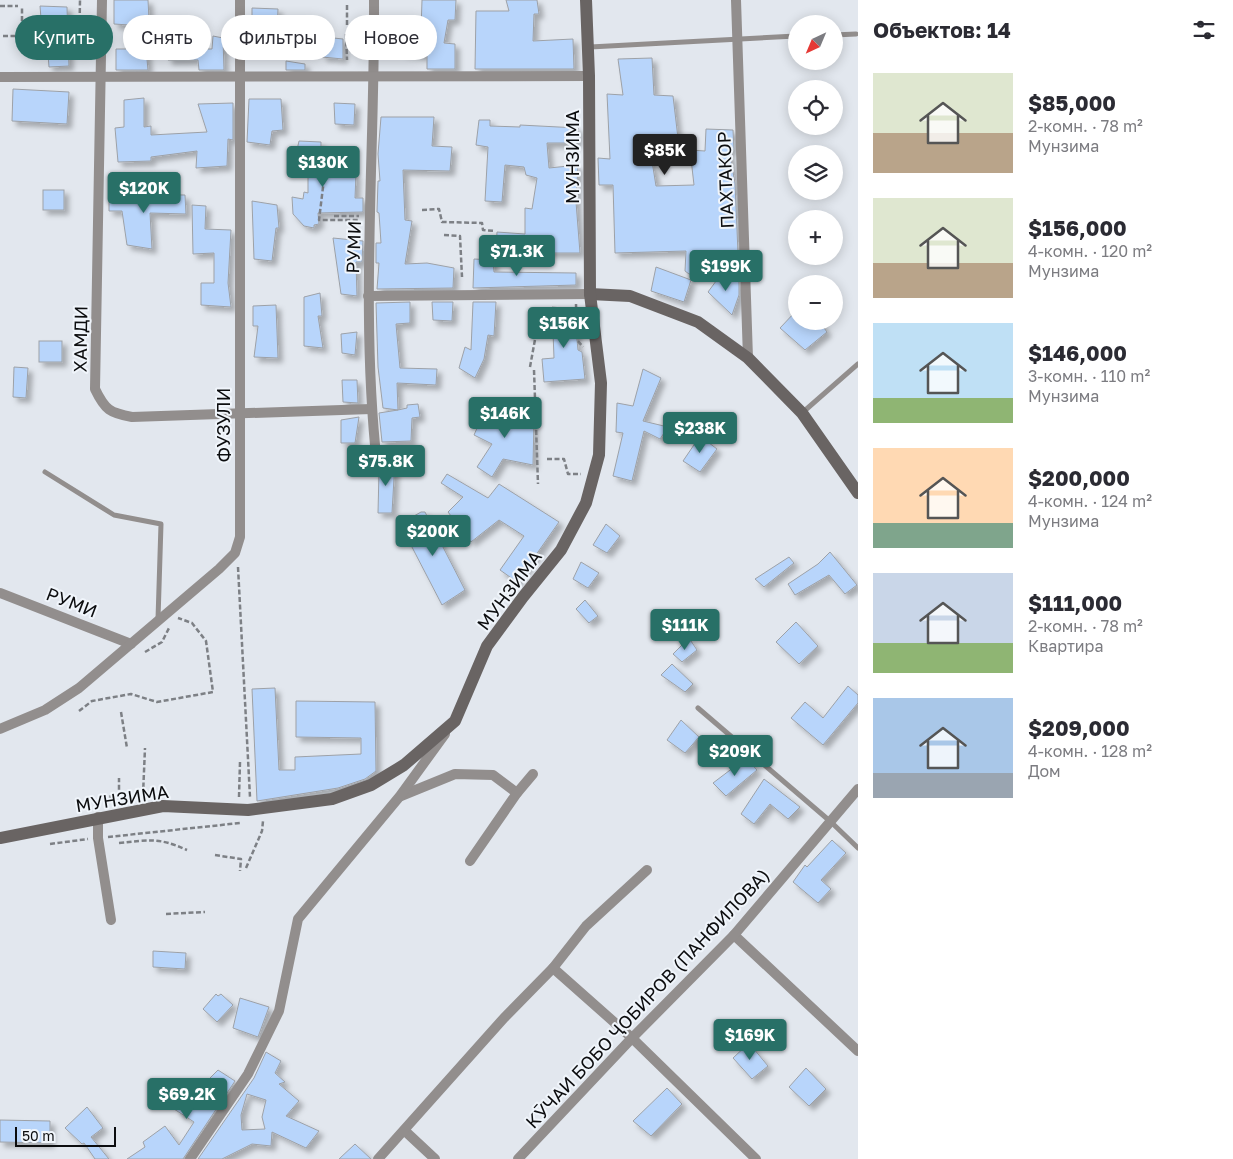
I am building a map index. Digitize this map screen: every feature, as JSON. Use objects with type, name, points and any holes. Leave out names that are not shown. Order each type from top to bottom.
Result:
[{"type":"street","name":"ХАМДИ","points":[[102,0],[95,389],[102,404],[114,413],[132,417],[371,409]]},
{"type":"street","name":"ФУЗУЛИ","points":[[0,729],[46,710],[73,692],[219,570],[235,553],[240,537],[240,0]]},
{"type":"street","name":"РУМИ","points":[[374,0],[374,76],[368,296],[371,409],[377,465]]},
{"type":"street","name":"МУНЗИМА","points":[[0,838],[98,817],[163,806],[248,810],[332,799],[371,785],[404,765],[455,720],[487,646],[561,550],[586,503],[599,455],[601,383],[590,294],[589,76],[586,0]]},
{"type":"street","name":"ПАХТАКОР","points":[[736,0],[748,358]]},
{"type":"street","points":[[0,77],[589,76]]},
{"type":"street","points":[[368,296],[590,294],[630,296],[698,322],[748,358],[802,413],[858,493]]},
{"type":"street","name":"РУМИ","points":[[0,593],[131,644]]},
{"type":"street","points":[[190,1159],[248,1074],[279,1011],[298,919],[400,796],[455,720]]},
{"type":"street","points":[[400,796],[455,774],[493,775],[517,793]]},
{"type":"street","points":[[470,862],[517,793],[533,774]]},
{"type":"street","name":"КӮЧАИ БОБО ҶОБИРОВ (ПАНФИЛОВА)","points":[[523,1157],[632,1038],[734,935],[858,790]]},
{"type":"street","points":[[98,817],[98,838],[111,920]]},
{"type":"street","points":[[378,1159],[504,1018],[553,968],[586,926],[647,870]]},
{"type":"street","points":[[734,935],[858,1051]]},
{"type":"street","points":[[553,968],[632,1038],[756,1159]]},
{"type":"street","points":[[405,1131],[435,1159]]},
{"type":"lane","points":[[843,35],[856,34]]},
{"type":"lane","points":[[587,47],[788,36]]},
{"type":"lane","points":[[802,413],[858,364]]},
{"type":"lane","points":[[45,472],[114,515],[161,524],[158,621]]},
{"type":"lane","points":[[698,708],[831,822],[858,848]]},
{"type":"path","points":[[80,0],[80,15]]},
{"type":"path","points":[[347,5],[347,15]]},
{"type":"path","points":[[0,6],[20,6],[20,15]]},
{"type":"path","points":[[3,36],[15,36]]},
{"type":"path","points":[[324,179],[320,220],[366,220]]},
{"type":"path","points":[[422,210],[439,210],[442,222],[482,223],[483,230],[494,231]]},
{"type":"path","points":[[334,216],[364,216]]},
{"type":"path","points":[[444,235],[460,236],[462,277]]},
{"type":"path","points":[[576,300],[578,340],[585,349]]},
{"type":"path","points":[[530,367],[538,323]]},
{"type":"path","points":[[534,370],[538,484]]},
{"type":"path","points":[[547,459],[564,459],[568,474],[582,474],[584,479]]},
{"type":"path","points":[[238,567],[250,799]]},
{"type":"path","points":[[79,711],[92,701],[131,694],[158,702],[212,692],[206,641],[192,623],[175,617]]},
{"type":"path","points":[[145,652],[162,642],[170,626]]},
{"type":"path","points":[[121,712],[127,748]]},
{"type":"path","points":[[143,795],[145,748]]},
{"type":"path","points":[[239,796],[240,762]]},
{"type":"path","points":[[102,798],[119,795],[119,778]]},
{"type":"path","points":[[246,868],[262,832],[263,821],[259,815]]},
{"type":"path","points":[[254,822],[272,820]]},
{"type":"path","points":[[50,844],[244,823]]},
{"type":"path","points":[[119,843],[154,838],[187,850]]},
{"type":"path","points":[[215,855],[240,859],[240,871]]},
{"type":"path","points":[[166,914],[205,912]]},
{"type":"building","points":[[114,0],[148,0],[149,15],[123,15],[123,25],[114,24]]},
{"type":"building","points":[[422,0],[456,0],[455,20],[448,20],[444,43],[455,44],[455,69],[427,69],[427,60],[437,60],[437,15],[422,15]]},
{"type":"building","points":[[506,0],[537,0],[539,14],[534,14],[533,41],[573,39],[574,69],[475,69],[476,11],[509,11]]},
{"type":"building","points":[[40,6],[67,7],[67,15],[41,15]]},
{"type":"building","points":[[252,8],[278,9],[278,15],[252,15]]},
{"type":"building","points":[[213,36],[221,38],[221,60],[224,60],[224,70],[199,70],[198,60],[211,60]]},
{"type":"building","points":[[335,38],[343,39],[343,59],[335,58]]},
{"type":"building","points":[[116,49],[123,49],[123,60],[147,60],[148,70],[116,70]]},
{"type":"building","points":[[652,58],[654,95],[673,96],[680,155],[651,155],[656,186],[694,185],[690,150],[705,151],[706,129],[733,130],[734,150],[729,150],[735,183],[738,253],[698,251],[698,275],[689,274],[685,271],[686,251],[615,253],[613,185],[599,185],[598,158],[610,159],[607,94],[623,95],[618,59]]},
{"type":"building","points":[[48,60],[69,60],[69,66],[49,67]]},
{"type":"building","points":[[286,61],[305,64],[305,70],[286,70]]},
{"type":"building","points":[[13,89],[69,92],[67,124],[12,121]]},
{"type":"building","points":[[144,98],[144,127],[151,126],[151,135],[207,132],[198,104],[233,103],[233,140],[228,139],[227,166],[196,168],[197,151],[151,157],[151,161],[118,162],[115,128],[124,127],[124,100]]},
{"type":"building","points":[[249,99],[281,99],[283,130],[272,131],[270,145],[247,142]]},
{"type":"building","points":[[334,103],[355,104],[354,125],[335,124]]},
{"type":"building","points":[[381,117],[434,117],[432,146],[452,147],[450,171],[403,170],[405,220],[412,221],[405,264],[427,263],[454,268],[453,288],[377,289],[379,263],[376,263],[376,243],[381,243],[379,213],[377,212],[378,181],[380,181],[378,154]]},
{"type":"building","points":[[479,120],[490,120],[490,126],[520,127],[520,125],[578,128],[577,143],[547,143],[549,168],[578,165],[576,202],[580,253],[517,253],[496,249],[497,232],[525,234],[525,208],[532,209],[537,178],[526,175],[524,167],[505,165],[502,202],[485,201],[488,147],[476,145]]},
{"type":"building","points":[[299,141],[321,142],[321,161],[327,160],[325,172],[356,174],[355,198],[363,198],[363,212],[318,213],[319,224],[314,225],[314,228],[304,226],[293,214],[292,197],[303,199],[304,192],[308,193],[308,167],[294,163]]},
{"type":"building","points":[[43,190],[64,190],[64,210],[43,210]]},
{"type":"building","points":[[109,194],[185,195],[186,214],[150,213],[152,249],[127,245],[122,211],[109,211]]},
{"type":"building","points":[[252,201],[277,205],[279,228],[276,228],[272,261],[254,259]]},
{"type":"building","points":[[192,205],[206,206],[205,229],[231,230],[228,283],[231,307],[201,305],[201,283],[214,283],[214,253],[193,254]]},
{"type":"building","points":[[333,238],[363,241],[362,262],[356,262],[357,296],[341,294]]},
{"type":"building","points":[[474,259],[493,260],[494,272],[576,273],[576,285],[473,288]]},
{"type":"building","points":[[656,267],[691,280],[684,302],[651,291]]},
{"type":"building","points":[[732,275],[733,281],[739,280],[739,295],[732,315],[708,292],[719,277]]},
{"type":"building","points":[[320,293],[322,316],[318,316],[323,348],[304,346],[304,297]]},
{"type":"building","points":[[410,302],[410,323],[396,324],[400,368],[437,369],[436,385],[397,383],[398,410],[383,408],[378,367],[376,303]]},
{"type":"building","points":[[432,302],[453,302],[452,321],[433,320]]},
{"type":"building","points":[[473,302],[496,302],[494,336],[488,335],[484,359],[475,378],[459,368],[465,347],[471,350]]},
{"type":"building","points":[[276,305],[278,358],[254,357],[258,326],[253,326],[253,306]]},
{"type":"building","points":[[552,307],[574,309],[578,350],[582,352],[585,379],[544,382],[542,359],[554,358]]},
{"type":"building","points":[[788,320],[788,330],[826,330],[827,332],[805,350],[780,328]]},
{"type":"building","points":[[357,332],[355,355],[342,353],[341,334]]},
{"type":"building","points":[[39,341],[62,341],[62,362],[39,362]]},
{"type":"building","points":[[14,367],[28,368],[26,398],[13,397]]},
{"type":"building","points":[[643,369],[661,378],[643,421],[668,427],[660,439],[644,431],[632,481],[613,476],[623,433],[616,432],[617,403],[633,406]]},
{"type":"building","points":[[342,380],[357,380],[358,403],[343,402]]},
{"type":"building","points":[[488,403],[510,414],[509,418],[534,421],[533,465],[503,459],[492,477],[477,467],[492,444],[474,435]]},
{"type":"building","points":[[418,404],[420,417],[412,418],[411,441],[382,442],[379,413],[407,408],[407,405]]},
{"type":"building","points":[[359,417],[355,443],[341,443],[341,420]]},
{"type":"building","points":[[700,436],[717,449],[700,472],[683,461]]},
{"type":"building","points":[[383,460],[395,461],[392,513],[378,513],[379,471],[383,467]]},
{"type":"building","points":[[447,474],[488,498],[499,484],[559,522],[517,582],[500,570],[524,536],[499,520],[471,542],[448,512],[463,497],[441,483]]},
{"type":"building","points":[[421,512],[425,512],[465,590],[442,605],[400,524]]},
{"type":"building","points":[[606,524],[620,536],[607,553],[593,545]]},
{"type":"building","points":[[830,552],[857,585],[845,594],[829,575],[795,595],[788,584],[818,564]]},
{"type":"building","points":[[789,557],[794,563],[764,587],[755,579]]},
{"type":"building","points":[[581,562],[599,573],[588,588],[573,579]]},
{"type":"building","points":[[585,600],[598,616],[589,623],[576,609]]},
{"type":"building","points":[[796,622],[818,646],[799,664],[776,642]]},
{"type":"building","points":[[689,638],[697,650],[682,662],[673,654]]},
{"type":"building","points":[[672,664],[693,684],[685,692],[661,675]]},
{"type":"building","points":[[848,686],[858,695],[858,703],[823,745],[791,718],[805,702],[823,718]]},
{"type":"building","points":[[275,688],[279,770],[295,770],[295,757],[361,754],[361,738],[296,737],[296,701],[375,702],[376,771],[365,779],[338,788],[257,801],[252,689]]},
{"type":"building","points":[[681,720],[699,737],[685,753],[667,740]]},
{"type":"building","points":[[746,758],[757,770],[726,796],[713,783]]},
{"type":"building","points":[[764,779],[800,807],[788,819],[770,804],[754,824],[741,814]]},
{"type":"building","points":[[832,840],[846,853],[821,880],[831,889],[818,903],[793,882],[805,865],[807,867]]},
{"type":"building","points":[[153,951],[186,953],[185,969],[153,967]]},
{"type":"building","points":[[216,994],[218,996],[221,994],[233,1005],[217,1022],[203,1009]]},
{"type":"building","points":[[240,998],[269,1007],[258,1037],[233,1028]]},
{"type":"building","points":[[749,1043],[768,1066],[752,1079],[733,1058]]},
{"type":"building","points":[[266,1052],[281,1061],[275,1073],[285,1082],[279,1084],[299,1101],[286,1116],[319,1131],[306,1148],[272,1132],[271,1146],[252,1144],[222,1159],[198,1159],[254,1078]],"holes":[[[247,1094],[266,1100],[262,1117],[265,1129],[242,1130],[241,1115]]]},
{"type":"building","points":[[806,1068],[826,1089],[809,1106],[789,1087]]},
{"type":"building","points":[[218,1070],[235,1081],[183,1159],[127,1159],[145,1147],[143,1142],[165,1126],[179,1145],[194,1122],[174,1109],[178,1084],[191,1095],[193,1091],[199,1097],[211,1082],[209,1079]]},
{"type":"building","points":[[667,1088],[682,1104],[651,1136],[633,1121]]},
{"type":"building","points":[[87,1107],[103,1128],[91,1137],[109,1159],[95,1159],[84,1143],[82,1144],[65,1128]]},
{"type":"building","points":[[0,1120],[50,1121],[50,1143],[0,1142]]},
{"type":"building","points":[[355,1144],[371,1159],[339,1159]]}]
